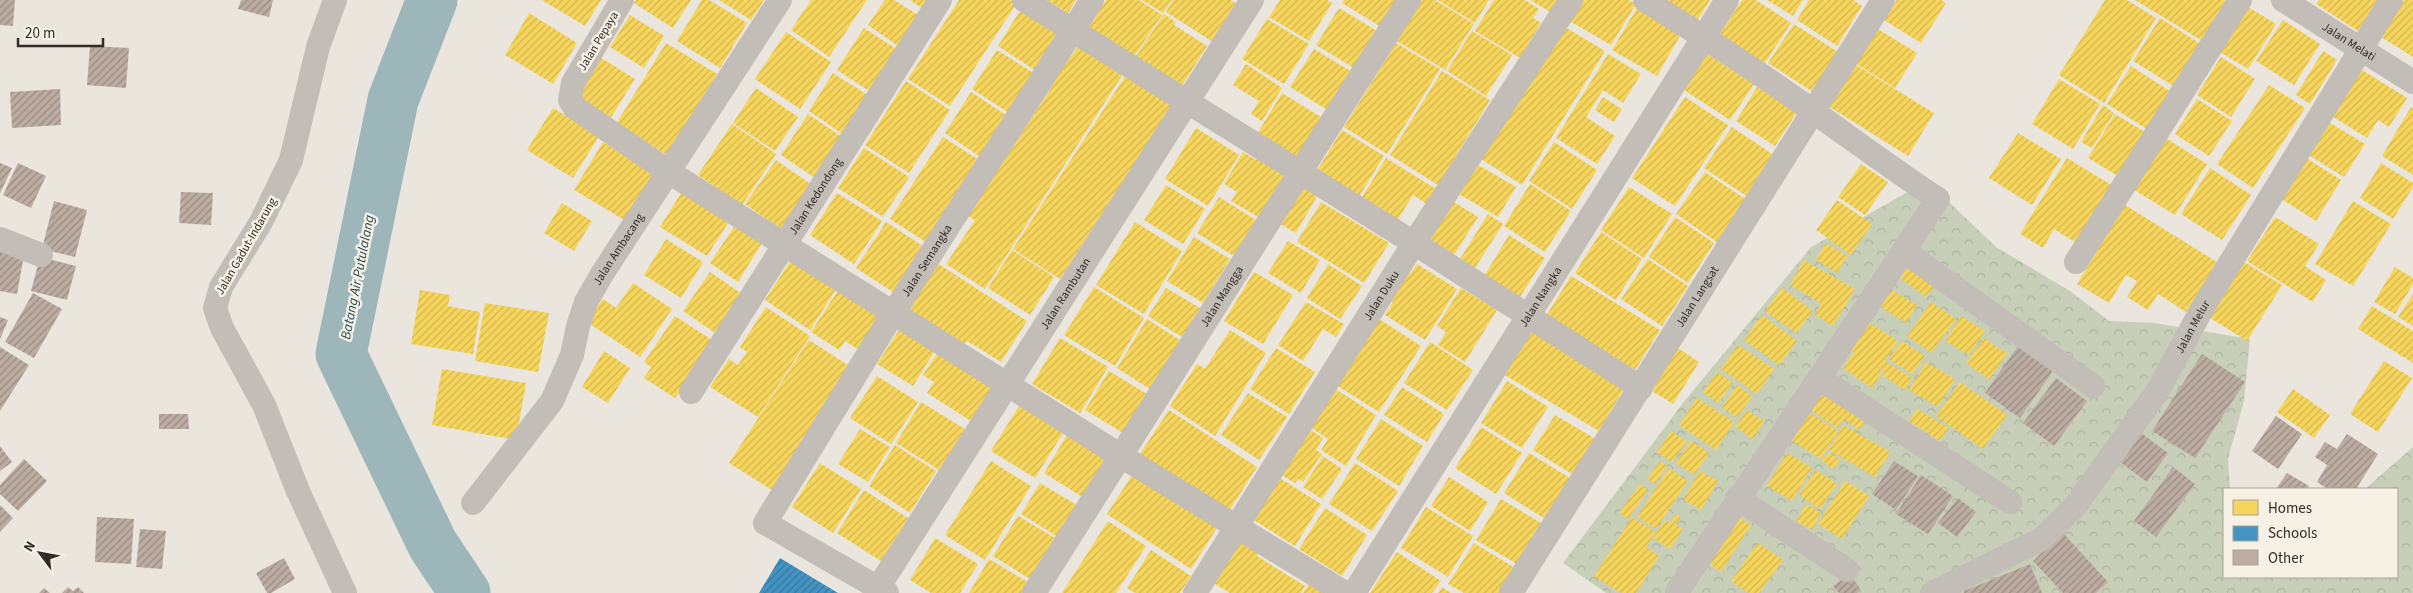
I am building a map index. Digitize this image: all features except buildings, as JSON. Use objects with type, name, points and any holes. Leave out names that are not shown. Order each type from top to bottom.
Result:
[{"type":"street","name":"Jalan Gadut-Indarung","points":[[335,0],[318,47],[291,160],[261,222],[221,287],[215,308],[222,328],[264,405],[298,490],[345,593]]},
{"type":"street","name":"Jalan Pepaya","points":[[622,0],[573,83],[570,100],[574,107],[669,172]]},
{"type":"street","name":"Jalan Ambacang","points":[[473,503],[552,401],[572,355],[578,326],[586,302],[602,274],[780,0]]},
{"type":"street","name":"Jalan Kedondong","points":[[690,392],[940,0]]},
{"type":"street","points":[[1024,0],[1414,243],[1641,388]]},
{"type":"street","name":"Jalan Semangka","points":[[883,590],[764,523],[894,312],[1092,0]]},
{"type":"street","name":"Jalan Rambutan","points":[[883,590],[1008,384],[1252,0]]},
{"type":"street","name":"Jalan Mangga","points":[[1034,593],[1409,0]]},
{"type":"street","name":"Jalan Duku","points":[[1195,593],[1414,243],[1571,0]]},
{"type":"street","points":[[1645,0],[1703,36],[1813,111],[1879,161],[1938,199],[1820,379],[1737,498],[1677,592]]},
{"type":"street","name":"Jalan Nangka","points":[[1354,593],[1727,0]]},
{"type":"street","name":"Jalan Langsat","points":[[1512,593],[1883,0]]},
{"type":"street","points":[[2076,262],[2240,0]]},
{"type":"street","name":"Jalan Melati","points":[[2283,0],[2413,82]]},
{"type":"street","name":"Jalan Melur","points":[[1932,593],[2042,539],[2076,505],[2157,392],[2202,310],[2391,0]]},
{"type":"street","points":[[669,172],[1120,456],[1345,593]]},
{"type":"street","points":[[0,239],[41,255]]},
{"type":"street","points":[[1905,252],[2093,386]]},
{"type":"street","points":[[1820,379],[2010,502]]},
{"type":"street","points":[[1737,498],[1847,570]]},
{"type":"green space","points":[[1927,181],[1996,247],[2070,291],[2109,321],[2155,323],[2250,339],[2244,401],[2228,459],[2230,488],[2223,488],[2223,578],[2398,578],[2398,488],[2366,488],[2413,447],[2413,593],[1606,593],[1563,563],[1683,403],[1811,247]]},
{"type":"waterway","name":"Batang Air Putulalang","points":[[432,0],[393,100],[341,354],[433,545],[465,593]]}]
